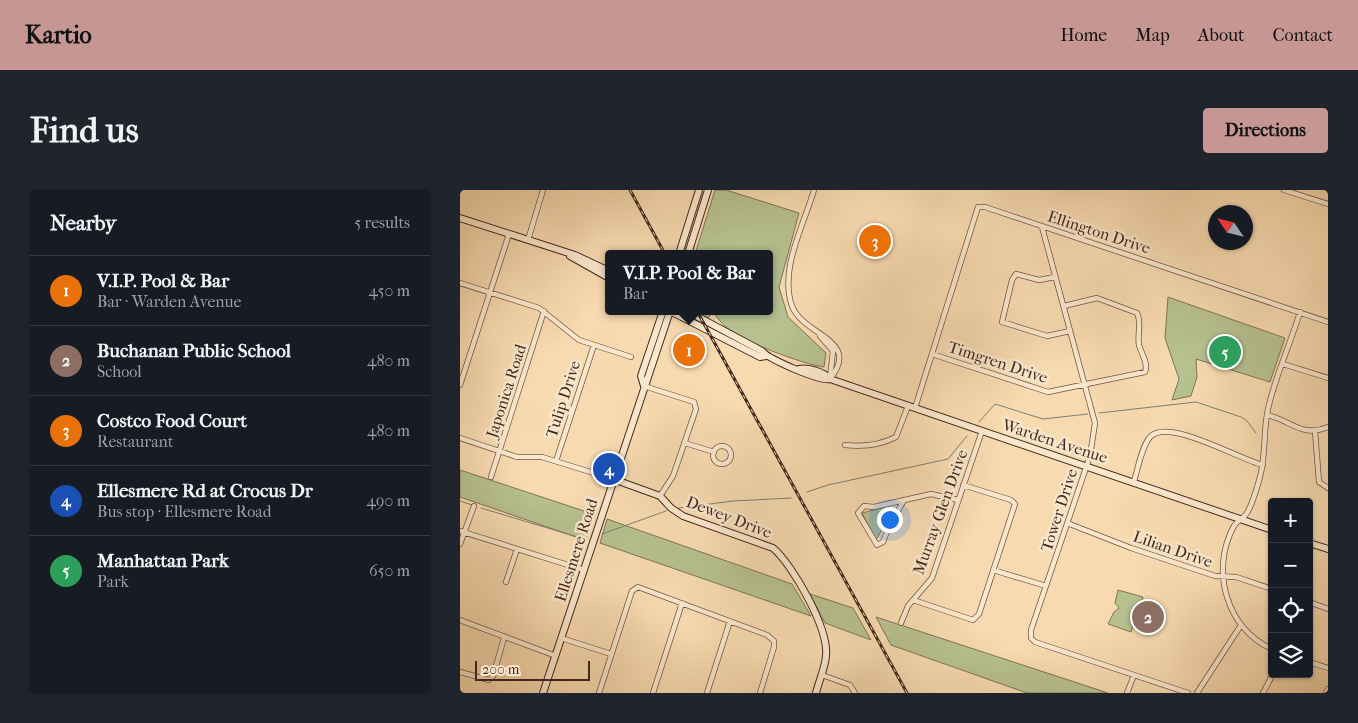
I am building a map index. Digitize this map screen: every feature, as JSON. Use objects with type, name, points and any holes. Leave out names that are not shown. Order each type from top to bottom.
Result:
[{"type":"main road","points":[[680,250],[699,190]]},
{"type":"main road","points":[[689,250],[708,190]]},
{"type":"main road","points":[[460,218],[528,240],[605,269]]},
{"type":"main road","points":[[570,255],[605,276]]},
{"type":"main road","name":"Ellesmere Road","points":[[644,386],[641,376],[662,315]]},
{"type":"main road","name":"Ellesmere Road","points":[[543,693],[644,386],[650,377],[669,315]]},
{"type":"main road","name":"Warden Avenue","points":[[678,315],[760,357],[766,356]]},
{"type":"main road","name":"Warden Avenue","points":[[694,315],[762,351],[766,356],[799,369],[803,374],[826,380],[830,379],[1134,481],[1268,529]]},
{"type":"main road","name":"Dewey Drive","points":[[613,479],[660,496],[670,508],[683,516],[773,548],[785,558],[820,621],[825,637],[826,655],[816,693]]},
{"type":"main road","points":[[1312,543],[1328,549]]},
{"type":"street","points":[[528,240],[543,190]]},
{"type":"street","points":[[814,190],[791,265],[788,291],[793,309],[800,319],[819,334],[829,338],[838,350],[838,363],[830,379]]},
{"type":"street","points":[[1284,190],[1328,204]]},
{"type":"street","name":"Ellington Drive","points":[[915,408],[976,209],[985,207],[1328,322]]},
{"type":"street","name":"Tower Drive","points":[[1042,227],[1095,421],[1094,442],[1031,630],[1032,639],[1188,693]]},
{"type":"street","points":[[460,385],[509,234]]},
{"type":"street","points":[[1055,277],[1039,280],[1016,274],[1002,320],[1004,324],[1042,335],[1051,336],[1070,331]]},
{"type":"street","points":[[460,283],[544,311],[579,340],[631,357]]},
{"type":"street","name":"Timgren Drive","points":[[932,354],[1043,391],[1065,390],[1145,372],[1147,367],[1138,337],[1140,318],[1137,313],[1132,309],[1100,299],[1086,299],[1064,306]]},
{"type":"street","name":"Japonica Road","points":[[492,477],[544,311]]},
{"type":"street","points":[[1268,647],[1256,640],[1241,625],[1229,605],[1224,590],[1224,576],[1228,543],[1235,524],[1247,514],[1263,465],[1267,414],[1300,312]]},
{"type":"street","name":"Tulip Drive","points":[[556,461],[594,345]]},
{"type":"street","points":[[1283,364],[1328,378]]},
{"type":"street","points":[[644,386],[694,402],[696,409],[673,476],[660,496]]},
{"type":"street","points":[[845,445],[859,446],[887,441],[896,437],[908,406]]},
{"type":"street","points":[[1267,414],[1302,429],[1315,431],[1328,427]]},
{"type":"street","name":"Murray Glen Drive","points":[[901,623],[913,600],[932,578],[982,431]]},
{"type":"street","points":[[1315,431],[1319,482],[1328,488]]},
{"type":"street","points":[[1134,481],[1147,441],[1153,434],[1161,432],[1179,433],[1195,438],[1263,465]]},
{"type":"street","points":[[460,438],[517,457],[539,456],[613,479]]},
{"type":"street","points":[[685,442],[714,452]]},
{"type":"street","points":[[913,600],[975,619],[979,614],[1014,504],[1011,500],[963,486]]},
{"type":"street","points":[[904,500],[888,529],[884,542],[877,545],[859,516],[859,510],[864,506],[874,507],[904,500],[931,494],[958,500]]},
{"type":"street","points":[[460,544],[462,531],[474,506]]},
{"type":"street","name":"Lilian Drive","points":[[1068,523],[1131,548],[1215,576],[1236,577],[1269,588]]},
{"type":"street","points":[[462,531],[584,570]]},
{"type":"street","points":[[506,582],[516,549]]},
{"type":"street","points":[[994,570],[1046,586]]},
{"type":"street","points":[[599,693],[632,591],[635,588],[644,589],[767,635],[774,641],[774,647],[760,693]]},
{"type":"street","points":[[1313,603],[1328,608]]},
{"type":"street","points":[[653,693],[682,604]]},
{"type":"street","points":[[460,620],[556,656]]},
{"type":"street","points":[[707,693],[730,621]]},
{"type":"street","points":[[1197,693],[1241,625]]},
{"type":"street","points":[[460,672],[489,680],[493,676],[504,638]]},
{"type":"street","points":[[561,638],[611,654]]},
{"type":"street","points":[[1313,663],[1328,668]]},
{"type":"street","points":[[822,675],[850,685],[855,693]]},
{"type":"street","points":[[1127,693],[1134,675]]},
{"type":"street","points":[[1263,693],[1270,678]]},
{"type":"street","points":[[1326,693],[1328,689]]},
{"type":"green space","points":[[715,190],[726,190],[799,213],[779,287],[788,317],[826,353],[824,367],[788,357],[745,339],[726,327],[715,315],[773,315],[773,250],[696,250]]},
{"type":"green space","points":[[1168,297],[1285,338],[1270,382],[1196,359],[1197,377],[1191,396],[1172,400],[1179,379],[1165,338]]},
{"type":"green space","points":[[460,470],[593,514],[585,540],[460,497]]},
{"type":"green space","points":[[889,506],[893,510],[876,540],[862,513]]},
{"type":"green space","points":[[607,519],[792,584],[811,616],[600,543]]},
{"type":"green space","points":[[1118,590],[1143,597],[1138,618],[1135,618],[1131,632],[1108,624],[1114,612],[1119,608],[1115,603]]},
{"type":"green space","points":[[810,594],[853,608],[871,640],[825,623]]},
{"type":"green space","points":[[876,617],[1108,693],[1027,693],[891,645]]},
{"type":"waterway","points":[[1099,413],[1196,402],[1241,417],[1247,421],[1256,433]]},
{"type":"waterway","points":[[979,422],[995,404],[1043,419],[1088,414]]},
{"type":"waterway","points":[[807,492],[828,485],[948,459],[967,436]]},
{"type":"waterway","points":[[679,508],[733,501],[791,498]]},
{"type":"waterway","points":[[460,501],[472,505]]},
{"type":"waterway","points":[[481,508],[584,539]]},
{"type":"waterway","points":[[602,534],[666,511]]},
{"type":"railway","points":[[630,190],[663,250]]},
{"type":"railway","points":[[699,315],[907,693]]},
{"type":"place","name":"Costco Food Court","points":[[875,241]]},
{"type":"place","name":"V.I.P. Pool & Bar","points":[[689,350]]},
{"type":"place","name":"Manhattan Park","points":[[1225,352]]},
{"type":"place","name":"Ellesmere Rd at Crocus Dr","points":[[609,469]]},
{"type":"place","name":"Buchanan Public School","points":[[1148,617]]}]
